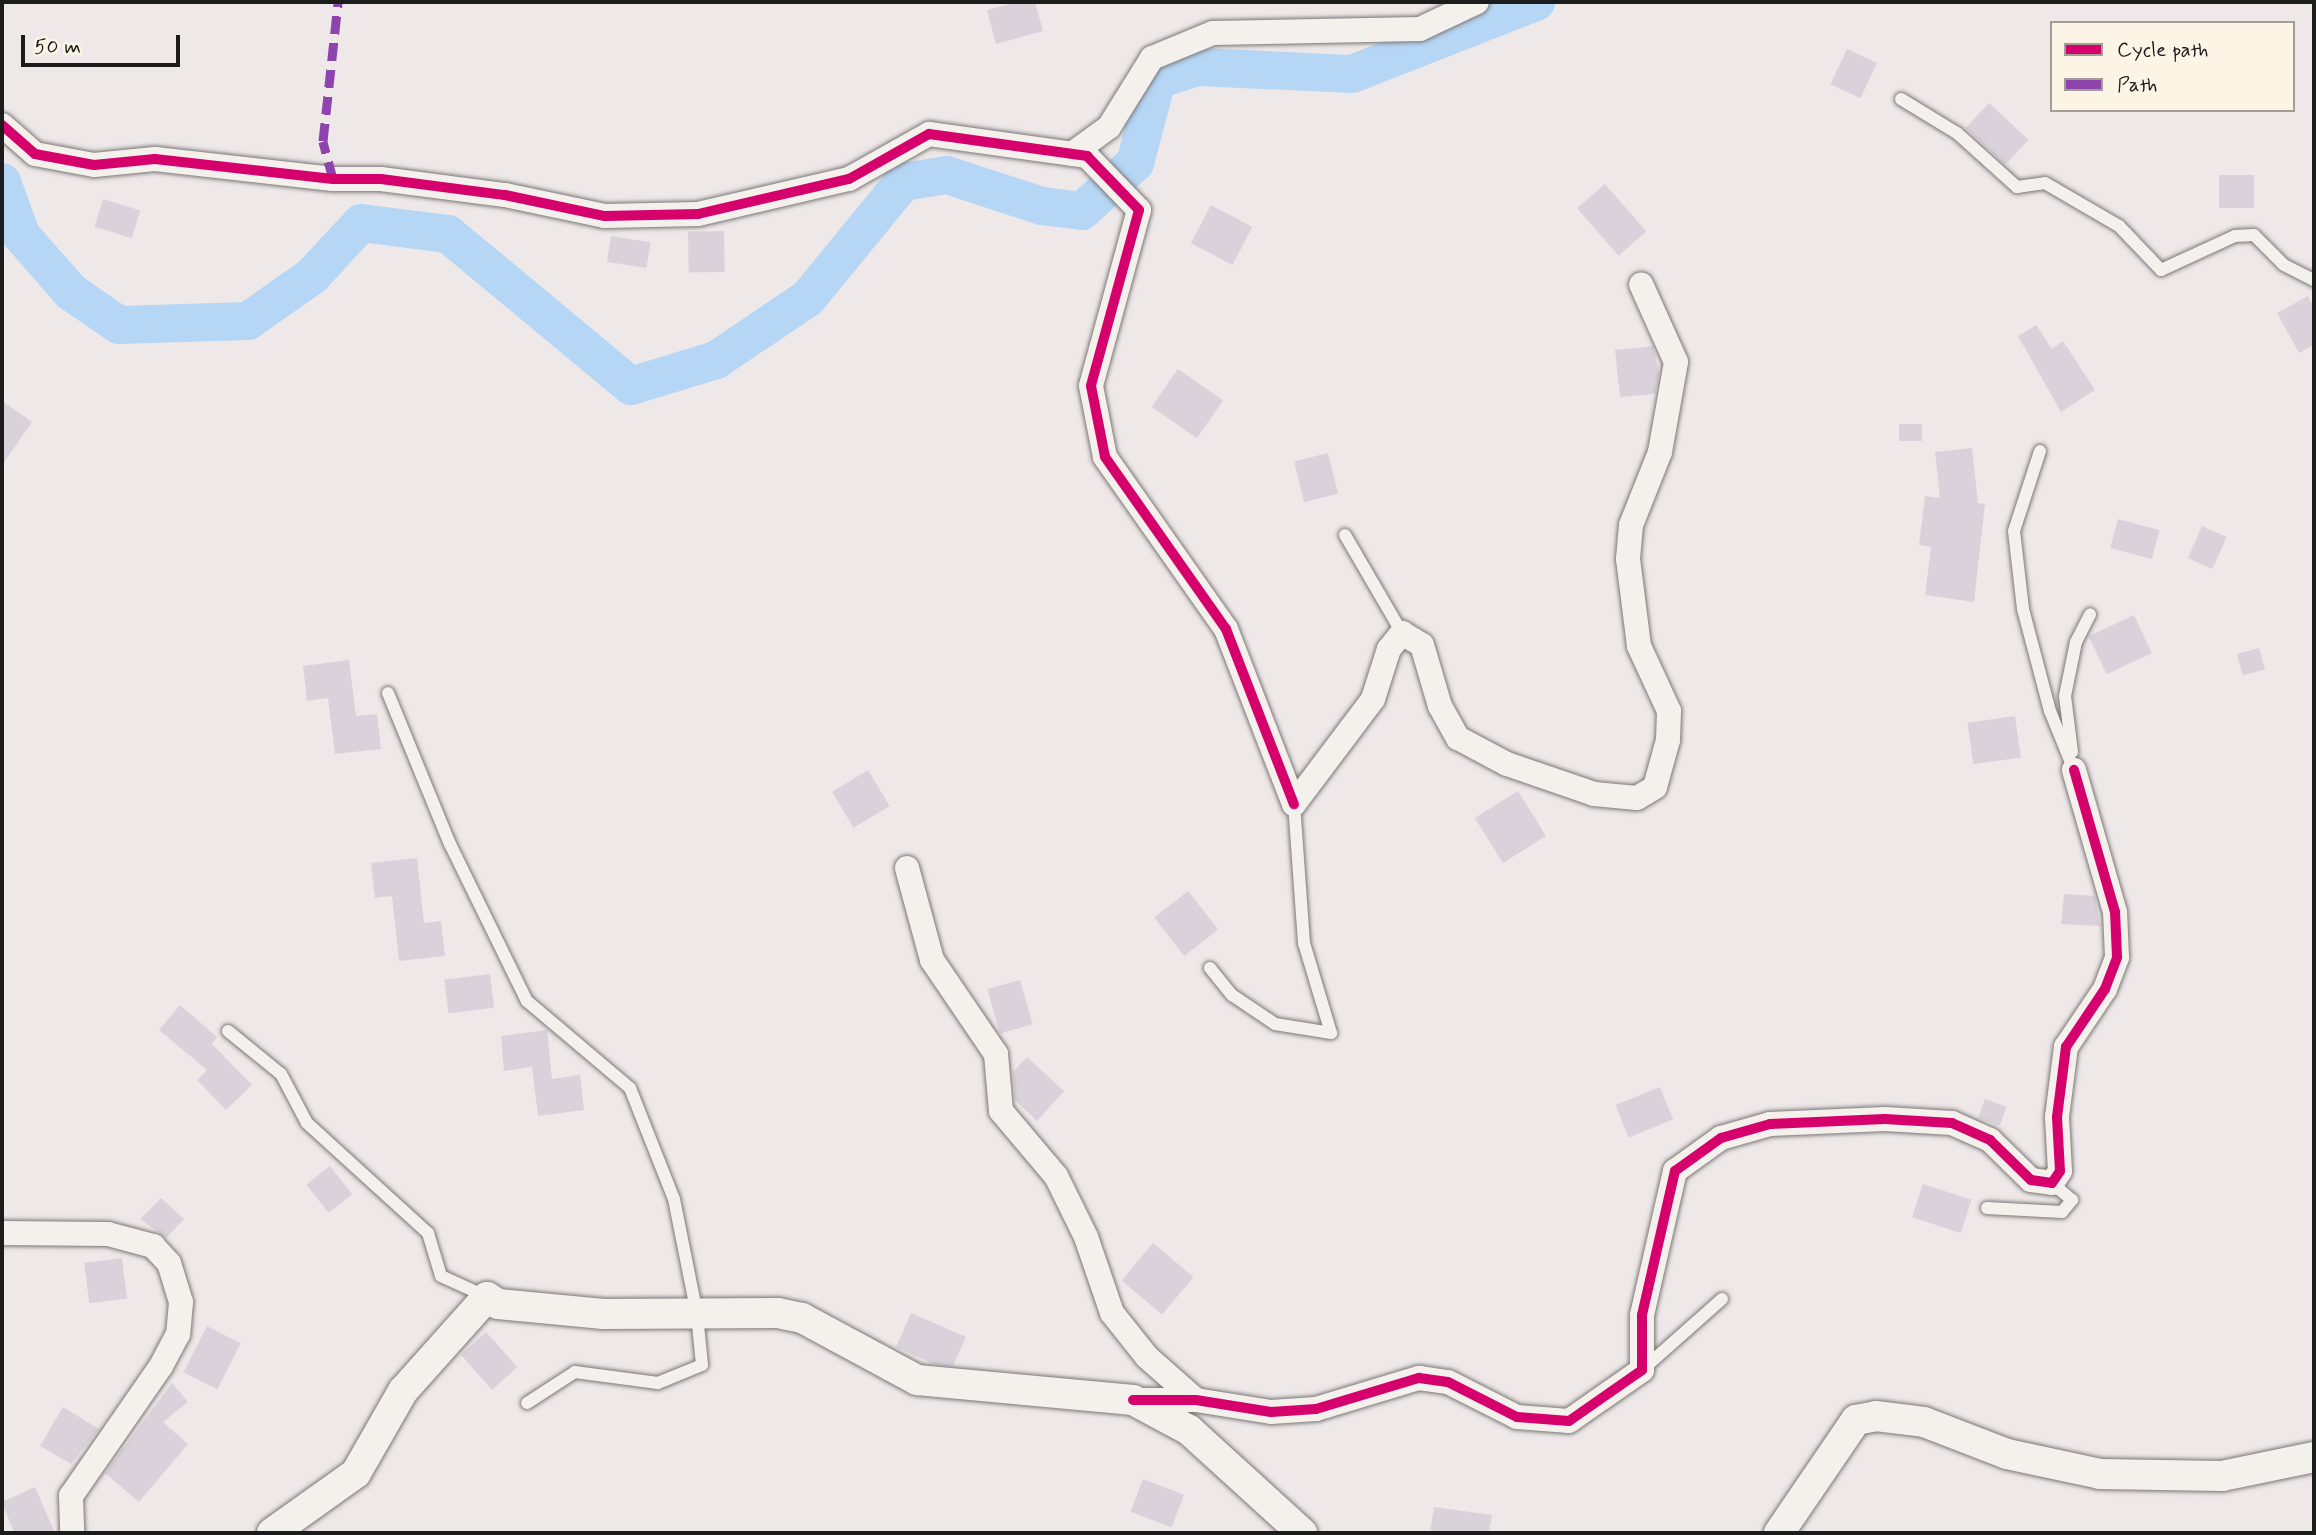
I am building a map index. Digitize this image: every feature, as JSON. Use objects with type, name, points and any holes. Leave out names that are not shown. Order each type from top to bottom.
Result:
[{"type":"street","points":[[1079,155],[1109,127],[1152,58],[1213,33],[1420,29],[1478,2]]},
{"type":"street","points":[[2,125],[35,154],[94,165],[155,159],[333,179],[381,179],[505,195],[605,216],[698,214],[849,179],[929,134],[1079,155],[1139,210],[1091,386],[1105,457],[1226,629],[1294,804]]},
{"type":"street","points":[[1294,804],[1373,699],[1389,649],[1402,632],[1422,645],[1440,706],[1458,738],[1507,764],[1594,794],[1637,798],[1655,787],[1668,740],[1669,711],[1639,646],[1628,559],[1631,525],[1660,452],[1676,362],[1641,284]]},
{"type":"street","points":[[272,1533],[356,1474],[403,1391],[487,1297],[498,1304],[604,1314],[802,1318],[917,1380],[1133,1400],[1196,1400],[1271,1412],[1316,1409],[1419,1378],[1448,1382],[1517,1417],[1569,1422],[1642,1370],[1642,1315],[1675,1171],[1721,1138],[1770,1124],[1820,1120],[1937,1121],[1971,1129],[2031,1180],[2052,1183],[2060,1171],[2057,1117],[2066,1047],[2105,989],[2117,957],[2116,912],[2074,770]]},
{"type":"street","points":[[907,867],[932,960],[996,1054],[1001,1111],[1056,1176],[1086,1237],[1112,1313],[1147,1357],[1196,1400]]},
{"type":"street","points":[[2,1233],[108,1234],[153,1246],[169,1263],[181,1301],[178,1334],[161,1366],[71,1496],[72,1533]]},
{"type":"street","points":[[1133,1400],[1189,1430],[1302,1533]]},
{"type":"street","points":[[1779,1533],[1856,1420],[1875,1416],[1924,1422],[2007,1454],[2100,1474],[2222,1476],[2314,1457]]},
{"type":"lane","points":[[1901,99],[1957,132],[2017,187],[2045,183],[2119,226],[2161,270],[2235,236],[2254,235],[2284,265],[2314,280]]},
{"type":"lane","points":[[2040,451],[2014,531],[2023,609],[2050,711],[2074,770]]},
{"type":"lane","points":[[1345,536],[1402,632]]},
{"type":"lane","points":[[2074,770],[2064,696],[2076,642],[2090,614]]},
{"type":"lane","points":[[388,693],[450,844],[527,1001],[630,1088],[674,1199],[697,1314],[702,1365],[658,1383],[575,1372],[527,1403]]},
{"type":"lane","points":[[1210,968],[1233,995],[1275,1024],[1331,1033],[1304,943],[1294,804]]},
{"type":"lane","points":[[228,1031],[281,1074],[307,1124],[428,1233],[440,1276],[487,1297]]},
{"type":"lane","points":[[1987,1208],[2062,1212],[2072,1200],[2052,1183]]},
{"type":"lane","points":[[1642,1370],[1722,1299]]},
{"type":"building","points":[[1018,2],[1035,2],[1043,31],[996,44],[987,10]]},
{"type":"building","points":[[1847,49],[1877,63],[1860,98],[1831,84]]},
{"type":"building","points":[[1989,103],[2028,140],[2005,165],[1966,128]]},
{"type":"building","points":[[2219,175],[2254,175],[2254,208],[2219,208]]},
{"type":"building","points":[[1605,184],[1646,232],[1618,256],[1577,208]]},
{"type":"building","points":[[103,199],[140,210],[132,238],[95,227]]},
{"type":"building","points":[[1211,205],[1252,227],[1232,265],[1191,243]]},
{"type":"building","points":[[724,231],[725,272],[689,273],[688,232]]},
{"type":"building","points":[[611,236],[651,242],[646,268],[607,262]]},
{"type":"building","points":[[2308,296],[2314,307],[2314,345],[2299,353],[2277,313]]},
{"type":"building","points":[[2036,325],[2052,349],[2063,341],[2095,390],[2061,412],[2018,336]]},
{"type":"building","points":[[1653,346],[1659,373],[1655,394],[1620,397],[1615,350]]},
{"type":"building","points":[[1178,369],[1223,401],[1197,438],[1152,407]]},
{"type":"building","points":[[2,401],[32,422],[2,465]]},
{"type":"building","points":[[1899,424],[1922,424],[1922,441],[1899,441]]},
{"type":"building","points":[[1972,448],[1978,503],[1985,504],[1974,602],[1925,595],[1931,547],[1919,545],[1925,496],[1940,498],[1935,452]]},
{"type":"building","points":[[1328,453],[1338,494],[1304,502],[1294,461]]},
{"type":"building","points":[[2118,519],[2160,530],[2152,559],[2110,548]]},
{"type":"building","points":[[2202,526],[2227,537],[2212,569],[2188,558]]},
{"type":"building","points":[[2134,615],[2152,653],[2106,674],[2089,636]]},
{"type":"building","points":[[2259,648],[2265,669],[2243,675],[2237,654]]},
{"type":"building","points":[[349,660],[356,716],[377,714],[381,749],[335,754],[328,698],[307,701],[303,666]]},
{"type":"building","points":[[2015,716],[2021,758],[1973,764],[1967,723]]},
{"type":"building","points":[[868,770],[890,806],[854,828],[832,792]]},
{"type":"building","points":[[1518,791],[1546,836],[1503,863],[1475,818]]},
{"type":"building","points":[[417,858],[424,923],[441,921],[445,956],[399,961],[392,896],[375,898],[371,863]]},
{"type":"building","points":[[1188,891],[1218,930],[1184,956],[1154,917]]},
{"type":"building","points":[[2064,894],[2095,896],[2100,926],[2061,924]]},
{"type":"building","points":[[490,974],[494,1008],[448,1013],[444,980]]},
{"type":"building","points":[[1020,980],[1033,1024],[1000,1034],[987,989]]},
{"type":"building","points":[[180,1005],[217,1037],[212,1044],[252,1085],[226,1110],[197,1080],[207,1070],[159,1030]]},
{"type":"building","points":[[547,1030],[552,1079],[580,1075],[584,1110],[538,1116],[532,1067],[504,1071],[501,1036]]},
{"type":"building","points":[[1027,1057],[1064,1091],[1037,1121],[1015,1100],[1013,1072]]},
{"type":"building","points":[[1660,1087],[1673,1119],[1629,1137],[1615,1105]]},
{"type":"building","points":[[1985,1099],[2007,1107],[2000,1126],[1978,1118]]},
{"type":"building","points":[[330,1166],[352,1194],[329,1213],[306,1184]]},
{"type":"building","points":[[1923,1184],[1972,1200],[1961,1233],[1912,1217]]},
{"type":"building","points":[[161,1198],[184,1219],[166,1238],[140,1219]]},
{"type":"building","points":[[1153,1243],[1194,1277],[1162,1315],[1122,1281]]},
{"type":"building","points":[[122,1258],[127,1299],[89,1303],[84,1263]]},
{"type":"building","points":[[911,1313],[966,1337],[953,1366],[934,1364],[896,1347]]},
{"type":"building","points":[[207,1326],[241,1343],[217,1390],[183,1372]]},
{"type":"building","points":[[486,1332],[517,1367],[492,1390],[461,1355]]},
{"type":"building","points":[[172,1383],[188,1402],[163,1422],[188,1444],[139,1502],[105,1473]]},
{"type":"building","points":[[63,1407],[99,1429],[71,1464],[40,1446]]},
{"type":"building","points":[[1143,1479],[1184,1495],[1172,1527],[1130,1512]]},
{"type":"building","points":[[35,1487],[55,1533],[14,1533],[2,1502]]},
{"type":"building","points":[[1434,1507],[1492,1515],[1489,1533],[1430,1533]]},
{"type":"waterway","points":[[2,182],[21,235],[71,292],[119,325],[248,321],[312,276],[361,223],[448,234],[631,386],[716,360],[808,298],[903,182],[947,175],[1042,206],[1082,211],[1135,163],[1157,80],[1198,67],[1352,74],[1536,2]]},
{"type":"marked path","points":[[333,179],[323,141],[338,2]]},
{"type":"cycle path","points":[[2,125],[35,154],[94,165],[155,159],[333,179],[381,179],[505,195],[605,216],[698,214],[849,179],[929,134],[1087,156],[1139,210],[1091,386],[1105,457],[1226,629],[1294,804]]},
{"type":"cycle path","points":[[1133,1400],[1196,1400],[1271,1412],[1316,1409],[1419,1378],[1448,1382],[1517,1417],[1569,1421],[1642,1370],[1642,1315],[1675,1171],[1721,1138],[1770,1124],[1885,1119],[1952,1123],[1990,1140],[2031,1180],[2052,1183],[2060,1171],[2057,1117],[2066,1047],[2105,989],[2117,957],[2115,912],[2074,770]]}]
